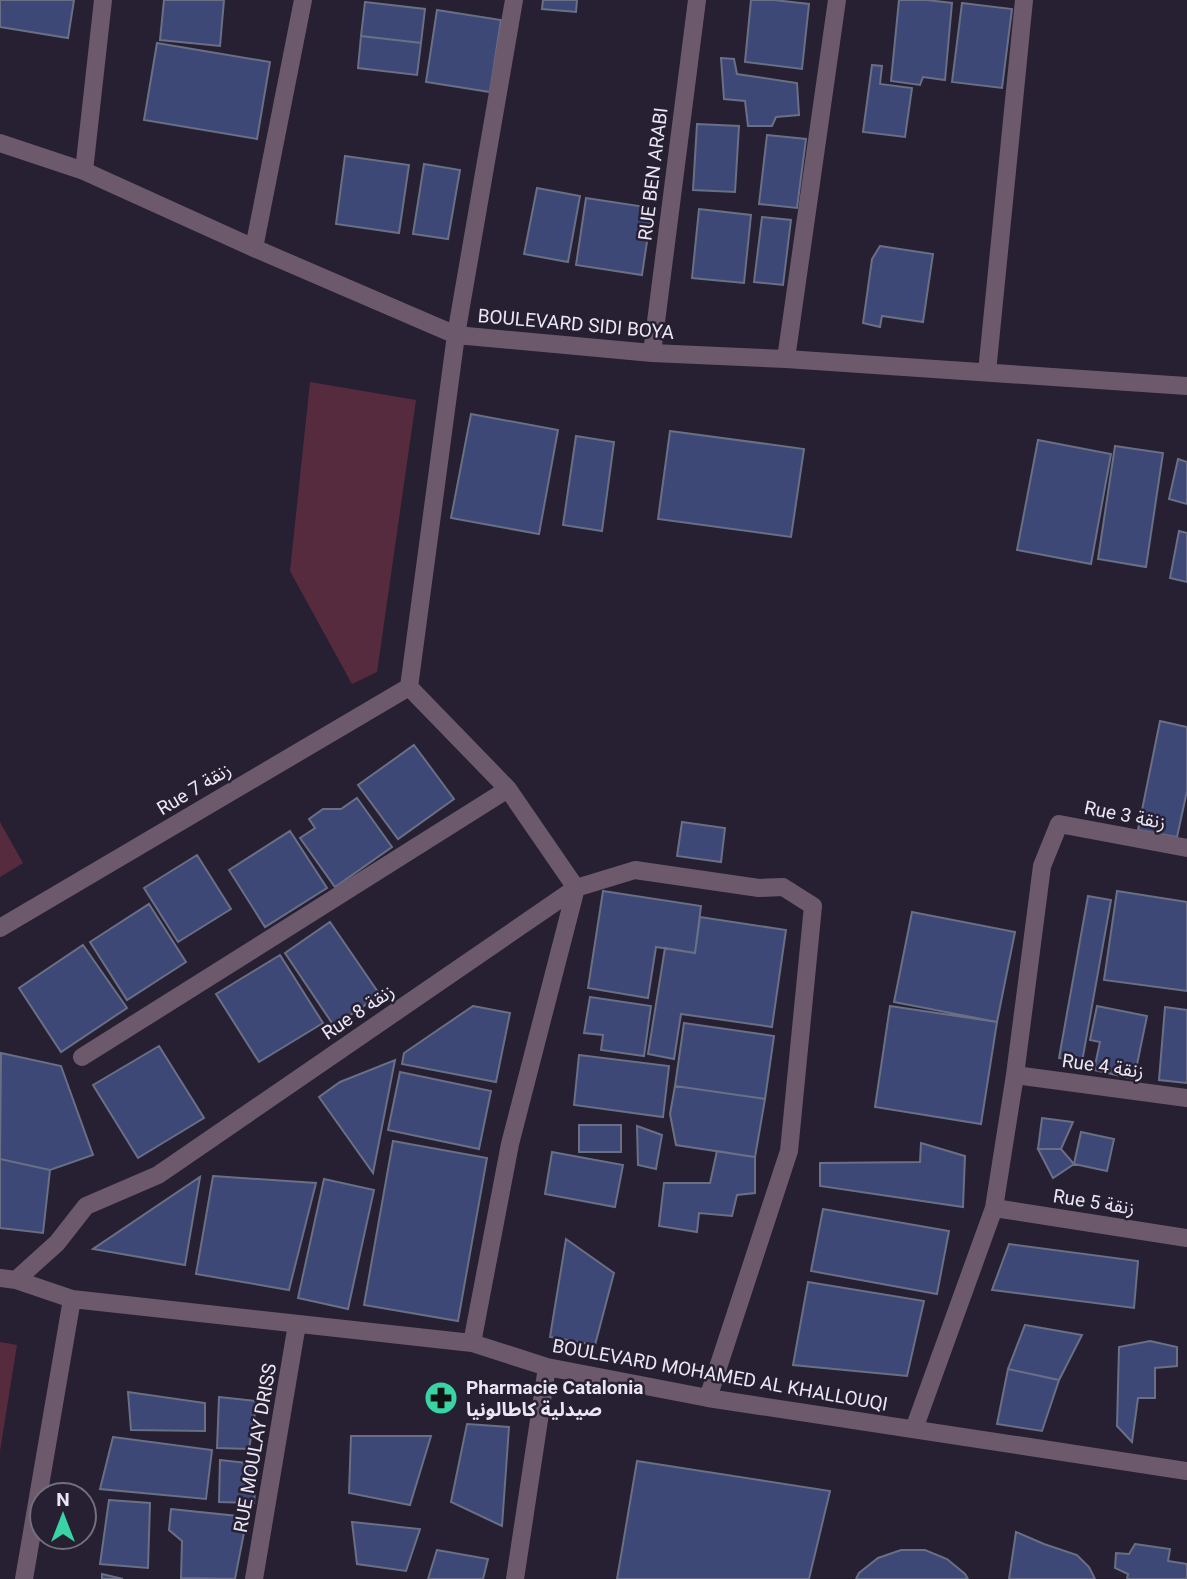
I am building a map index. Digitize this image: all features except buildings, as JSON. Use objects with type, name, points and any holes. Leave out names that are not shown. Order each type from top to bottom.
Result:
[{"type":"street","points":[[84,171],[103,0]]},
{"type":"street","points":[[254,248],[303,0]]},
{"type":"street","points":[[472,1343],[510,1144],[576,888],[508,789],[409,687],[456,335],[514,0]]},
{"type":"street","name":"RUE BEN ARABI","points":[[652,353],[697,0]]},
{"type":"street","points":[[786,359],[837,0]]},
{"type":"street","points":[[987,372],[1024,0]]},
{"type":"street","name":"BOULEVARD SIDI BOYA","points":[[0,143],[84,171],[456,335],[652,353],[786,359],[1187,386]]},
{"type":"street","name":"Rue 7 زنقة","points":[[0,928],[409,687]]},
{"type":"street","points":[[82,1057],[508,789]]},
{"type":"street","name":"Rue 3 زنقة","points":[[1014,1075],[1042,866],[1059,824],[1187,848]]},
{"type":"street","name":"Rue 8 زنقة","points":[[8,1279],[57,1243],[86,1206],[158,1175],[576,888],[635,870],[759,888],[783,887],[813,906],[789,1151],[708,1398]]},
{"type":"street","points":[[914,1429],[994,1208],[1014,1075]]},
{"type":"street","name":"Rue 4 زنقة","points":[[1014,1075],[1187,1098]]},
{"type":"street","name":"Rue 5 زنقة","points":[[994,1208],[1187,1238]]},
{"type":"street","name":"BOULEVARD MOHAMED AL KHALLOUQI","points":[[8,1279],[72,1299],[472,1343],[547,1367],[708,1398],[1187,1471]]},
{"type":"street","points":[[24,1579],[72,1299]]},
{"type":"street","name":"RUE MOULAY DRISS","points":[[254,1579],[297,1324]]},
{"type":"street","points":[[514,1579],[547,1367]]},
{"type":"shaded area","points":[[310,382],[416,400],[377,672],[352,684],[290,571]]},
{"type":"shaded area","points":[[0,822],[23,863],[0,877]]},
{"type":"shaded area","points":[[0,1342],[17,1345],[0,1451]]},
{"type":"place","name":"Pharmacie Catalonia صيدلية كاطالونيا","points":[[441,1398]]}]
